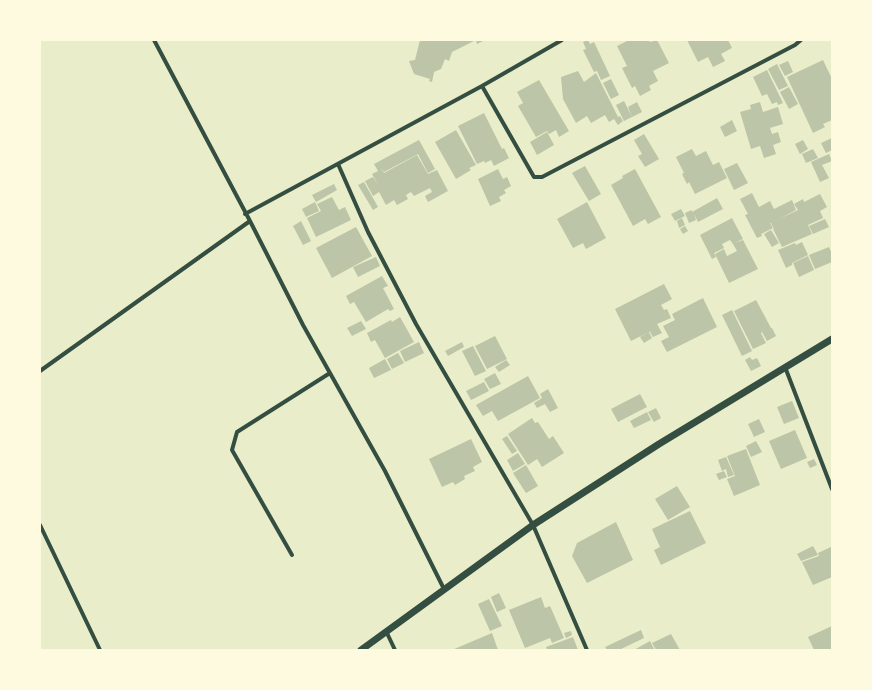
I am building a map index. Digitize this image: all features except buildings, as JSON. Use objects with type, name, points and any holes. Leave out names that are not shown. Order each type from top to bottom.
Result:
[{"type":"street","points":[[154,40],[250,221],[303,325],[385,471],[444,589]]},
{"type":"street","points":[[245,214],[482,86],[562,40]]},
{"type":"street","points":[[482,86],[534,177],[542,177],[788,49],[800,40]]},
{"type":"street","points":[[338,164],[368,232],[416,324],[533,525],[588,650]]},
{"type":"street","points":[[40,371],[250,221]]},
{"type":"street","points":[[361,650],[533,525],[659,444],[832,339]]},
{"type":"street","points":[[785,367],[832,489]]},
{"type":"street","points":[[292,555],[232,450],[237,432],[330,373]]},
{"type":"street","points":[[40,525],[100,650]]},
{"type":"street","points":[[386,631],[396,650]]}]
